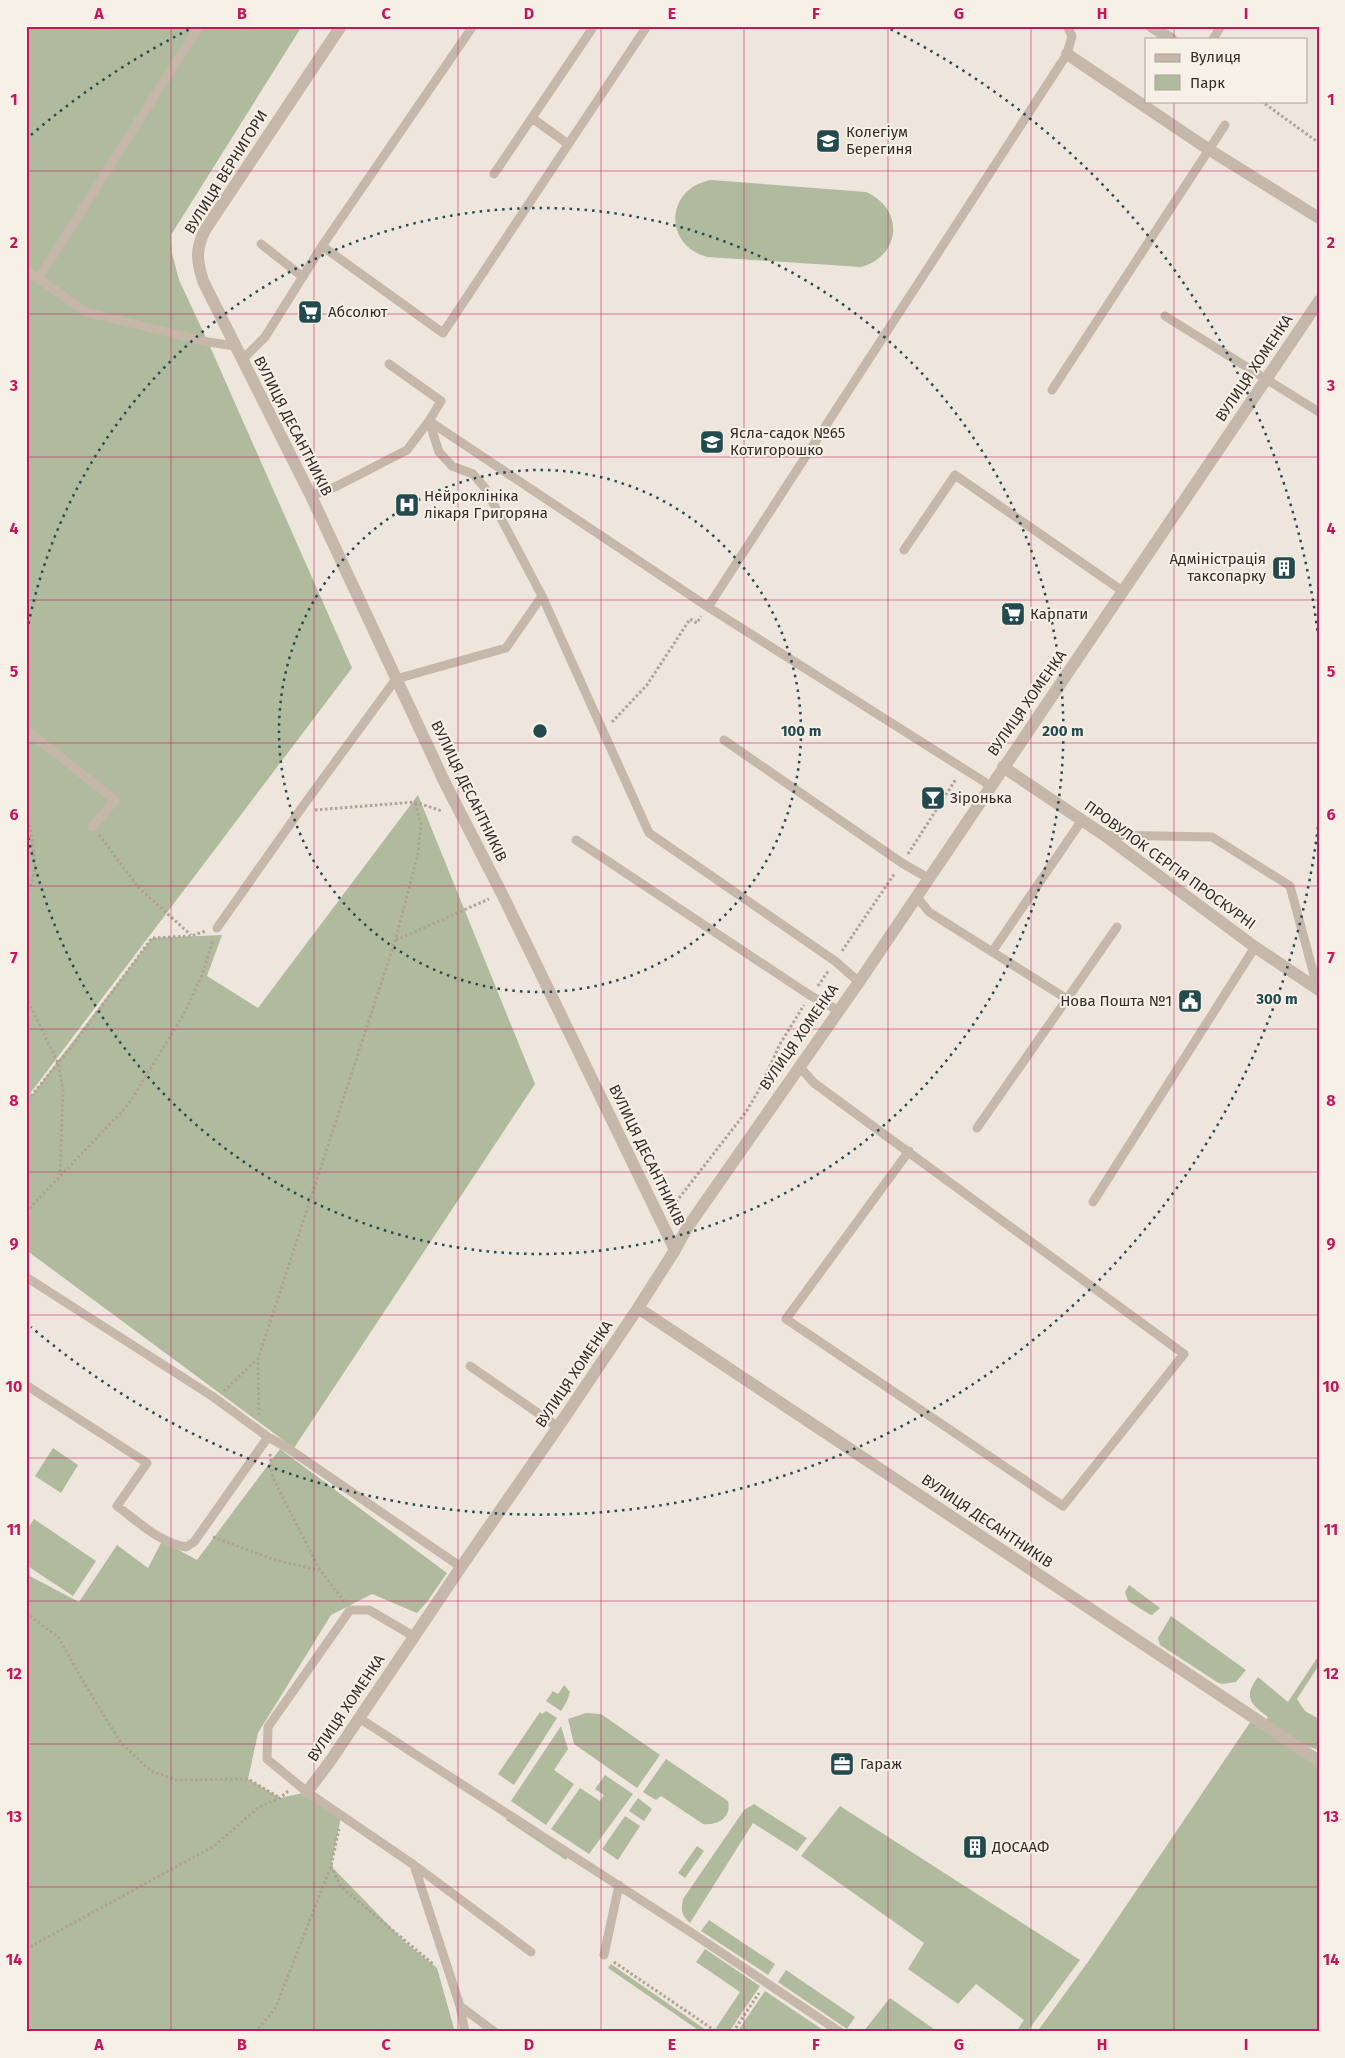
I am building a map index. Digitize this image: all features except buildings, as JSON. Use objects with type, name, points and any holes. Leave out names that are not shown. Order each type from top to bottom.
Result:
[{"type":"street","name":"ВУЛИЦЯ ВЕРНИГОРИ","points":[[235,346],[204,281],[198,257],[198,244],[205,230],[268,133],[341,26]]},
{"type":"street","points":[[1151,26],[1169,38]]},
{"type":"street","points":[[1066,54],[1208,149],[1319,218]]},
{"type":"street","name":"ВУЛИЦЯ ХОМЕНКА","points":[[302,1788],[331,1760],[638,1308],[687,1228],[859,982],[1319,301]]},
{"type":"street","name":"ВУЛИЦЯ ДЕСАНТНИКІВ","points":[[235,346],[311,496],[462,817],[502,894],[675,1250]]},
{"type":"street","name":"ПРОВУЛОК СЕРГІЯ ПРОСКУРНІ","points":[[1003,767],[1104,835],[1256,947],[1319,990]]},
{"type":"street","name":"ВУЛИЦЯ ДЕСАНТНИКІВ","points":[[638,1308],[1319,1761]]},
{"type":"lane","points":[[38,279],[199,26]]},
{"type":"lane","points":[[242,360],[265,337],[322,246],[473,26]]},
{"type":"lane","points":[[494,174],[594,26]]},
{"type":"lane","points":[[322,246],[443,333],[647,26]]},
{"type":"lane","points":[[708,607],[1066,54],[1072,36],[1067,26]]},
{"type":"lane","points":[[1214,38],[1221,26]]},
{"type":"lane","points":[[532,118],[568,144]]},
{"type":"lane","points":[[1052,390],[1225,125]]},
{"type":"lane","points":[[261,244],[303,276]]},
{"type":"lane","points":[[26,270],[86,312],[208,342],[235,346]]},
{"type":"lane","points":[[1165,316],[1319,412]]},
{"type":"lane","points":[[311,496],[337,486],[408,450],[441,401],[389,364]]},
{"type":"lane","points":[[429,421],[708,607],[990,786]]},
{"type":"lane","points":[[429,421],[439,452],[452,466],[473,474],[485,488],[542,596],[649,833],[835,961],[859,982]]},
{"type":"lane","points":[[904,550],[956,475],[1124,592]]},
{"type":"lane","points":[[216,928],[396,679],[506,648],[542,596]]},
{"type":"lane","points":[[26,730],[115,800],[92,827]]},
{"type":"lane","points":[[724,740],[894,857],[928,878]]},
{"type":"lane","points":[[992,952],[1082,820]]},
{"type":"lane","points":[[1104,835],[1212,837],[1290,886],[1319,990]]},
{"type":"lane","points":[[576,840],[810,996],[838,1010]]},
{"type":"lane","points":[[916,896],[929,912],[1067,999]]},
{"type":"lane","points":[[977,1128],[1117,927]]},
{"type":"lane","points":[[1093,1202],[1256,947]]},
{"type":"lane","points":[[799,1066],[814,1083],[909,1152],[1184,1354],[1063,1506],[786,1319],[909,1152]]},
{"type":"lane","points":[[26,1277],[212,1396],[268,1437],[286,1447],[461,1567]]},
{"type":"lane","points":[[470,1366],[558,1427]]},
{"type":"lane","points":[[26,1385],[147,1463],[117,1506],[177,1546],[186,1547],[194,1542],[268,1437]]},
{"type":"lane","points":[[415,1637],[368,1610],[350,1610],[268,1727],[267,1759],[302,1788],[414,1864],[531,1952]]},
{"type":"lane","points":[[359,1718],[619,1885],[840,2032]]},
{"type":"lane","points":[[414,1864],[460,2006],[465,2032]]},
{"type":"lane","points":[[604,1955],[619,1885]]},
{"type":"lane","points":[[460,2006],[495,2032]]},
{"type":"path","points":[[1262,102],[1319,143]]},
{"type":"path","points":[[603,731],[647,685],[690,619],[696,623],[708,607]]},
{"type":"path","points":[[350,1610],[320,1570],[273,1478],[268,1437],[259,1416],[258,1359],[395,940],[418,854],[421,824],[415,802]]},
{"type":"path","points":[[299,811],[415,802],[462,817]]},
{"type":"path","points":[[26,810],[34,858],[31,886],[26,894]]},
{"type":"path","points":[[92,827],[138,887],[191,936]]},
{"type":"path","points":[[395,940],[502,894]]},
{"type":"path","points":[[26,1098],[32,1095],[58,1063],[152,938],[191,936],[216,928]]},
{"type":"path","points":[[26,1212],[128,1105],[184,1014],[202,975],[216,928]]},
{"type":"path","points":[[26,997],[58,1063],[63,1090],[60,1176]]},
{"type":"path","points":[[212,1396],[227,1390],[258,1359]]},
{"type":"path","points":[[200,1532],[275,1560],[320,1570]]},
{"type":"path","points":[[26,1613],[59,1638],[121,1743],[151,1771],[177,1780],[248,1779],[280,1798]]},
{"type":"path","points":[[26,1949],[214,1846],[259,1807],[302,1788]]},
{"type":"path","points":[[255,2032],[275,2008],[336,1852],[341,1816]]},
{"type":"path","points":[[331,1866],[341,1887],[365,1909],[437,1968],[447,1969]]},
{"type":"path","points":[[604,1955],[717,2032]]},
{"type":"path","points":[[733,2032],[766,1982]]},
{"type":"green space","points":[[26,26],[302,26],[171,235],[172,253],[179,280],[352,668],[29,1095],[32,1095],[152,938],[222,935],[207,976],[258,1008],[418,795],[535,1084],[294,1448],[26,1250]]},
{"type":"green space","points":[[712,180],[866,192],[879,200],[887,209],[892,220],[893,232],[890,243],[884,253],[874,261],[861,267],[707,257],[692,250],[682,240],[677,229],[675,216],[678,204],[685,193],[697,185]]},
{"type":"green space","points":[[53,1448],[78,1465],[61,1493],[35,1476]]},
{"type":"green space","points":[[280,1449],[447,1573],[417,1613],[372,1594],[331,1615],[258,1733],[248,1779],[280,1798],[307,1792],[341,1817],[331,1866],[406,1943],[437,1968],[455,2032],[26,2032],[26,1574],[79,1602],[117,1545],[148,1568],[162,1541],[197,1560]]},
{"type":"green space","points":[[34,1519],[96,1561],[73,1596],[26,1565],[26,1531]]},
{"type":"green space","points":[[1129,1585],[1160,1608],[1152,1615],[1128,1601],[1125,1592]]},
{"type":"green space","points":[[1171,1616],[1246,1670],[1236,1682],[1222,1684],[1217,1682],[1160,1645],[1158,1638]]},
{"type":"green space","points":[[1319,1655],[1319,1665],[1297,1699],[1305,1711],[1319,1719],[1319,1750],[1306,1746],[1265,1723],[1268,1717],[1253,1704],[1250,1695],[1253,1684],[1258,1677],[1288,1702]]},
{"type":"green space","points":[[564,1685],[570,1692],[561,1711],[546,1701],[553,1691],[558,1694]]},
{"type":"green space","points":[[546,1711],[557,1718],[514,1785],[498,1774],[540,1712],[542,1714]]},
{"type":"green space","points":[[586,1713],[601,1714],[660,1755],[637,1788],[574,1744],[568,1719]]},
{"type":"green space","points":[[1253,1718],[1319,1762],[1319,2032],[1037,2032],[1090,1959]]},
{"type":"green space","points":[[561,1726],[568,1749],[554,1770],[574,1784],[546,1825],[511,1801]]},
{"type":"green space","points":[[666,1759],[728,1801],[728,1812],[722,1820],[713,1824],[703,1824],[661,1796],[656,1800],[643,1792]]},
{"type":"green space","points":[[605,1775],[633,1794],[589,1854],[551,1829],[580,1788],[600,1801],[604,1795],[595,1789]]},
{"type":"green space","points":[[638,1798],[652,1809],[644,1821],[629,1811]]},
{"type":"green space","points":[[754,1804],[807,1838],[797,1851],[753,1823],[690,1923],[682,1912],[683,1899],[744,1810]]},
{"type":"green space","points":[[840,1806],[1080,1960],[1027,2032],[1016,2032],[1024,2020],[976,1984],[958,2004],[908,1969],[924,1943],[801,1856]]},
{"type":"green space","points":[[625,1816],[640,1826],[618,1860],[602,1849]]},
{"type":"green space","points":[[507,1818],[568,1857],[566,1860],[506,1820]]},
{"type":"green space","points":[[697,1846],[704,1851],[685,1878],[678,1873]]},
{"type":"green space","points":[[709,1920],[775,1964],[768,1975],[701,1931]]},
{"type":"green space","points":[[705,1949],[760,1986],[729,2032],[722,2032],[716,2028],[740,1992],[696,1962]]},
{"type":"green space","points":[[611,1964],[709,2032],[701,2032],[608,1968]]},
{"type":"green space","points":[[786,1970],[855,2017],[847,2029],[778,1982]]},
{"type":"green space","points":[[765,1991],[826,2032],[737,2032]]},
{"type":"green space","points":[[890,1998],[938,2032],[863,2032]]},
{"type":"place","name":"Колегіум Берегиня","points":[[828,141]]},
{"type":"place","name":"Абсолют","points":[[310,312]]},
{"type":"place","name":"Ясла-садок №65 Котигорошко","points":[[712,442]]},
{"type":"place","name":"Нейроклініка лікаря Григоряна","points":[[407,505]]},
{"type":"place","name":"Адміністрація таксопарку","points":[[1284,568]]},
{"type":"place","name":"Карпати","points":[[1013,614]]},
{"type":"place","name":"Зіронька","points":[[933,798]]},
{"type":"place","name":"Нова Пошта №1","points":[[1190,1001]]},
{"type":"place","name":"Гараж","points":[[842,1764]]},
{"type":"place","name":"ДОСААФ","points":[[975,1847]]}]
